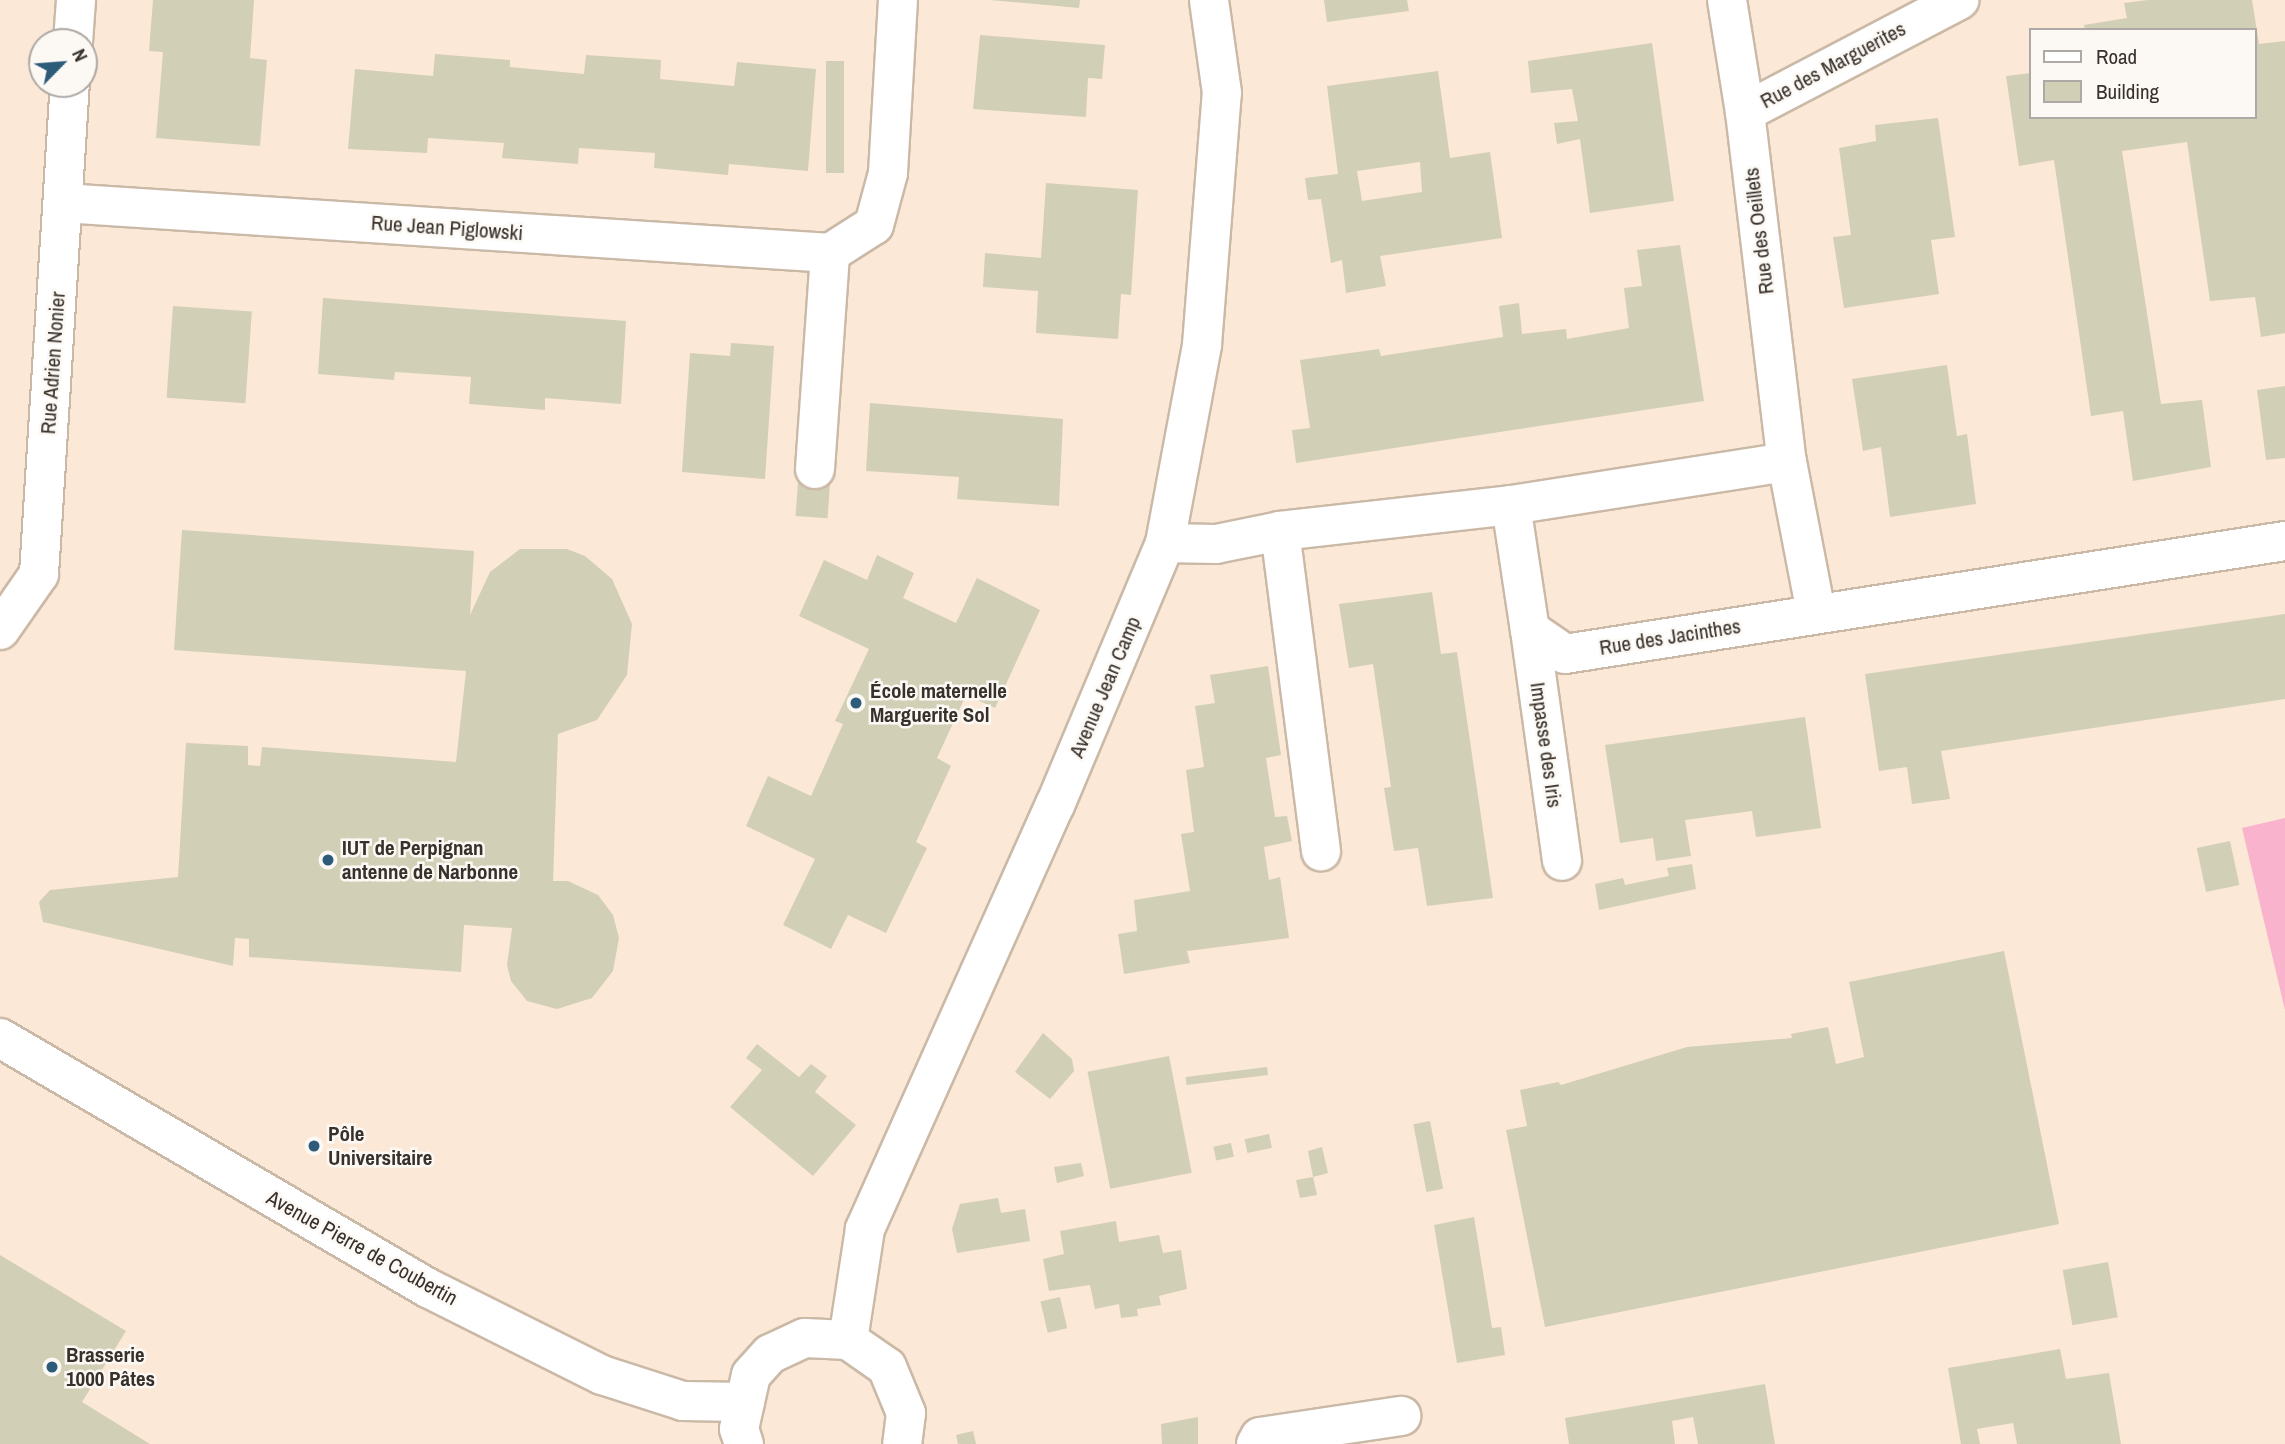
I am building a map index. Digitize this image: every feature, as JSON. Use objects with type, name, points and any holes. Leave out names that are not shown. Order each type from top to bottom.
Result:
[{"type":"street","points":[[74,28],[76,0]]},
{"type":"street","points":[[815,469],[830,253],[874,225],[888,173],[898,0]]},
{"type":"street","name":"Avenue Jean Camp","points":[[848,1340],[865,1229],[1055,805],[1165,543],[1202,345],[1222,93],[1209,0]]},
{"type":"street","name":"Rue des Oeillets","points":[[1727,0],[1745,111],[1787,462],[1816,613]]},
{"type":"street","name":"Rue des Marguerites","points":[[1745,111],[1959,0]]},
{"type":"street","name":"Rue Adrien Nonier","points":[[0,630],[39,573],[69,98]]},
{"type":"street","name":"Rue Jean Piglowski","points":[[63,202],[830,253]]},
{"type":"street","points":[[1165,543],[1216,544],[1280,531],[1511,505],[1787,462]]},
{"type":"street","points":[[1511,505],[1530,630]]},
{"type":"street","points":[[1280,531],[1321,851]]},
{"type":"street","name":"Rue des Jacinthes","points":[[1530,630],[1565,654],[2285,541]]},
{"type":"street","name":"Impasse des Iris","points":[[1530,630],[1562,861]]},
{"type":"street","name":"Avenue Pierre de Coubertin","points":[[0,1038],[428,1288],[602,1375],[683,1401],[745,1402]]},
{"type":"street","points":[[744,1444],[739,1429],[751,1375],[771,1354],[805,1338],[848,1340],[887,1367],[906,1413],[902,1444]]},
{"type":"street","points":[[1256,1444],[1260,1437],[1401,1416]]},
{"type":"shaded area","points":[[2285,818],[2285,1010],[2242,828]]},
{"type":"building","points":[[153,0],[254,0],[250,58],[267,60],[260,146],[156,138],[163,52],[149,51]]},
{"type":"building","points":[[990,0],[1080,0],[1079,8]]},
{"type":"building","points":[[1324,0],[1407,0],[1409,11],[1327,22]]},
{"type":"building","points":[[2148,0],[2252,0],[2256,28],[2085,28],[2084,25],[2127,18],[2124,3]]},
{"type":"building","points":[[2257,31],[2259,44],[2285,41],[2285,333],[2261,337],[2255,297],[2210,301],[2187,142],[2122,151],[2161,404],[2202,400],[2211,467],[2133,481],[2123,411],[2091,416],[2054,160],[2019,166],[2006,76],[2030,73],[2030,119],[2257,119]]},
{"type":"building","points":[[980,35],[1105,45],[1102,79],[1088,78],[1086,117],[973,109]]},
{"type":"building","points":[[1652,43],[1674,201],[1590,213],[1580,139],[1557,144],[1554,123],[1578,121],[1572,89],[1531,93],[1528,61]]},
{"type":"building","points":[[435,54],[510,60],[510,67],[584,74],[586,55],[661,60],[660,79],[734,86],[737,62],[816,69],[808,171],[729,164],[728,175],[654,168],[655,153],[579,148],[578,164],[502,158],[504,143],[428,138],[427,153],[348,149],[355,69],[433,76]]},
{"type":"building","points":[[826,61],[844,61],[844,173],[826,173]]},
{"type":"building","points":[[1438,71],[1450,158],[1490,152],[1502,238],[1380,256],[1386,286],[1346,293],[1342,260],[1331,263],[1321,199],[1308,200],[1305,178],[1338,174],[1327,86]],"holes":[[[1420,162],[1422,192],[1362,201],[1357,171]]]},
{"type":"building","points":[[1938,118],[1955,237],[1931,240],[1939,294],[1844,308],[1833,237],[1851,235],[1839,148],[1876,141],[1875,125]]},
{"type":"building","points":[[1046,183],[1138,190],[1131,295],[1121,294],[1118,339],[1036,333],[1038,291],[983,287],[985,253],[1041,258]]},
{"type":"building","points":[[1680,245],[1704,401],[1296,463],[1292,430],[1310,428],[1300,360],[1379,349],[1381,356],[1503,337],[1499,306],[1519,303],[1522,334],[1566,329],[1567,339],[1629,328],[1624,288],[1642,286],[1637,250]]},
{"type":"building","points":[[323,298],[626,321],[621,404],[545,398],[545,410],[469,404],[471,377],[395,372],[394,380],[318,374]]},
{"type":"building","points":[[173,306],[252,312],[245,403],[167,398]]},
{"type":"building","points":[[731,343],[774,346],[765,479],[682,472],[690,353],[730,356]]},
{"type":"building","points":[[1947,365],[1957,436],[1967,434],[1976,504],[1890,517],[1881,447],[1863,451],[1852,379]]},
{"type":"building","points":[[2285,386],[2285,458],[2266,460],[2257,390]]},
{"type":"building","points":[[870,403],[1063,419],[1059,506],[957,499],[959,477],[866,471]]},
{"type":"building","points":[[798,482],[830,484],[828,518],[796,516]]},
{"type":"building","points":[[182,530],[474,551],[470,615],[490,572],[520,549],[567,549],[585,556],[612,579],[632,624],[627,675],[597,720],[558,734],[553,881],[568,881],[598,895],[613,915],[619,938],[613,971],[592,998],[557,1009],[527,1001],[511,981],[507,965],[512,928],[464,925],[461,972],[249,957],[249,939],[235,938],[233,966],[43,922],[39,902],[50,890],[178,877],[186,743],[248,746],[248,765],[260,766],[262,747],[456,762],[466,671],[174,650]]},
{"type":"building","points":[[877,555],[914,573],[903,598],[956,623],[977,578],[1040,610],[995,708],[966,695],[937,758],[951,766],[916,842],[927,848],[886,933],[848,915],[831,949],[783,925],[815,859],[746,826],[768,776],[811,796],[843,724],[835,721],[869,649],[799,616],[824,560],[867,580]]},
{"type":"building","points":[[1432,592],[1441,654],[1457,652],[1493,898],[1427,906],[1418,848],[1394,851],[1384,788],[1391,787],[1373,664],[1349,668],[1339,604]]},
{"type":"building","points":[[2285,614],[2285,699],[1941,751],[1950,799],[1912,804],[1907,767],[1879,771],[1865,674]]},
{"type":"building","points":[[1268,666],[1281,755],[1266,758],[1275,817],[1287,816],[1292,841],[1264,847],[1269,880],[1280,877],[1289,938],[1187,951],[1190,963],[1124,974],[1118,934],[1137,931],[1134,900],[1190,891],[1181,834],[1194,832],[1186,770],[1204,767],[1195,706],[1215,703],[1210,675]]},
{"type":"building","points":[[1805,717],[1821,828],[1756,837],[1752,811],[1685,820],[1691,856],[1656,861],[1653,838],[1620,843],[1605,745]]},
{"type":"building","points":[[2230,841],[2239,885],[2206,892],[2197,848]]},
{"type":"building","points":[[1692,864],[1696,889],[1599,910],[1595,884],[1623,878],[1625,885],[1669,876],[1667,868]]},
{"type":"building","points":[[2004,951],[2059,1224],[1545,1327],[1506,1130],[1527,1126],[1520,1090],[1558,1082],[1561,1085],[1687,1047],[1792,1038],[1791,1034],[1828,1027],[1836,1064],[1864,1057],[1849,982]]},
{"type":"building","points":[[1043,1033],[1072,1059],[1074,1071],[1050,1099],[1015,1072]]},
{"type":"building","points":[[757,1044],[799,1077],[811,1064],[827,1076],[815,1092],[856,1125],[813,1176],[730,1107],[762,1070],[746,1058]]},
{"type":"building","points":[[1169,1056],[1192,1173],[1110,1189],[1088,1072]]},
{"type":"building","points":[[1267,1067],[1268,1075],[1187,1085],[1186,1077]]},
{"type":"building","points":[[1430,1121],[1443,1189],[1426,1192],[1413,1124]]},
{"type":"building","points":[[1269,1134],[1272,1148],[1247,1153],[1245,1139]]},
{"type":"building","points":[[1231,1143],[1234,1157],[1216,1160],[1213,1147]]},
{"type":"building","points":[[1322,1147],[1328,1173],[1313,1177],[1308,1151]]},
{"type":"building","points":[[1081,1163],[1084,1176],[1057,1183],[1054,1167]]},
{"type":"building","points":[[1313,1177],[1317,1195],[1300,1198],[1296,1180]]},
{"type":"building","points":[[998,1198],[1001,1213],[1025,1209],[1030,1241],[957,1253],[952,1229],[960,1204]]},
{"type":"building","points":[[1474,1217],[1492,1328],[1501,1327],[1505,1355],[1457,1363],[1434,1225]]},
{"type":"building","points":[[1116,1221],[1119,1242],[1159,1235],[1163,1253],[1181,1250],[1187,1289],[1159,1296],[1161,1305],[1137,1309],[1138,1316],[1121,1318],[1119,1304],[1095,1309],[1090,1285],[1049,1291],[1043,1259],[1064,1254],[1060,1231]]},
{"type":"building","name":"Brasserie 1000 Pâtes","points":[[0,1255],[126,1331],[82,1402],[150,1444],[0,1444]]},
{"type":"building","points":[[2108,1262],[2118,1317],[2072,1325],[2063,1270]]},
{"type":"building","points":[[1060,1297],[1067,1328],[1048,1333],[1041,1301]]},
{"type":"building","points":[[2060,1349],[2066,1379],[2109,1373],[2121,1444],[2017,1444],[2013,1423],[1977,1429],[1980,1444],[1961,1444],[1948,1368]]},
{"type":"building","points":[[1765,1384],[1775,1444],[1698,1444],[1693,1417],[1672,1421],[1675,1444],[1569,1444],[1565,1418]]},
{"type":"building","points":[[1198,1417],[1198,1444],[1162,1444],[1161,1424]]},
{"type":"building","points":[[973,1431],[976,1444],[958,1444],[956,1435]]},
{"type":"place","name":"École maternelle Marguerite Sol","points":[[856,703]]},
{"type":"place","name":"IUT de Perpignan antenne de Narbonne","points":[[328,860]]},
{"type":"place","name":"Pôle Universitaire","points":[[314,1146]]},
{"type":"place","name":"Brasserie 1000 Pâtes","points":[[52,1367]]}]
